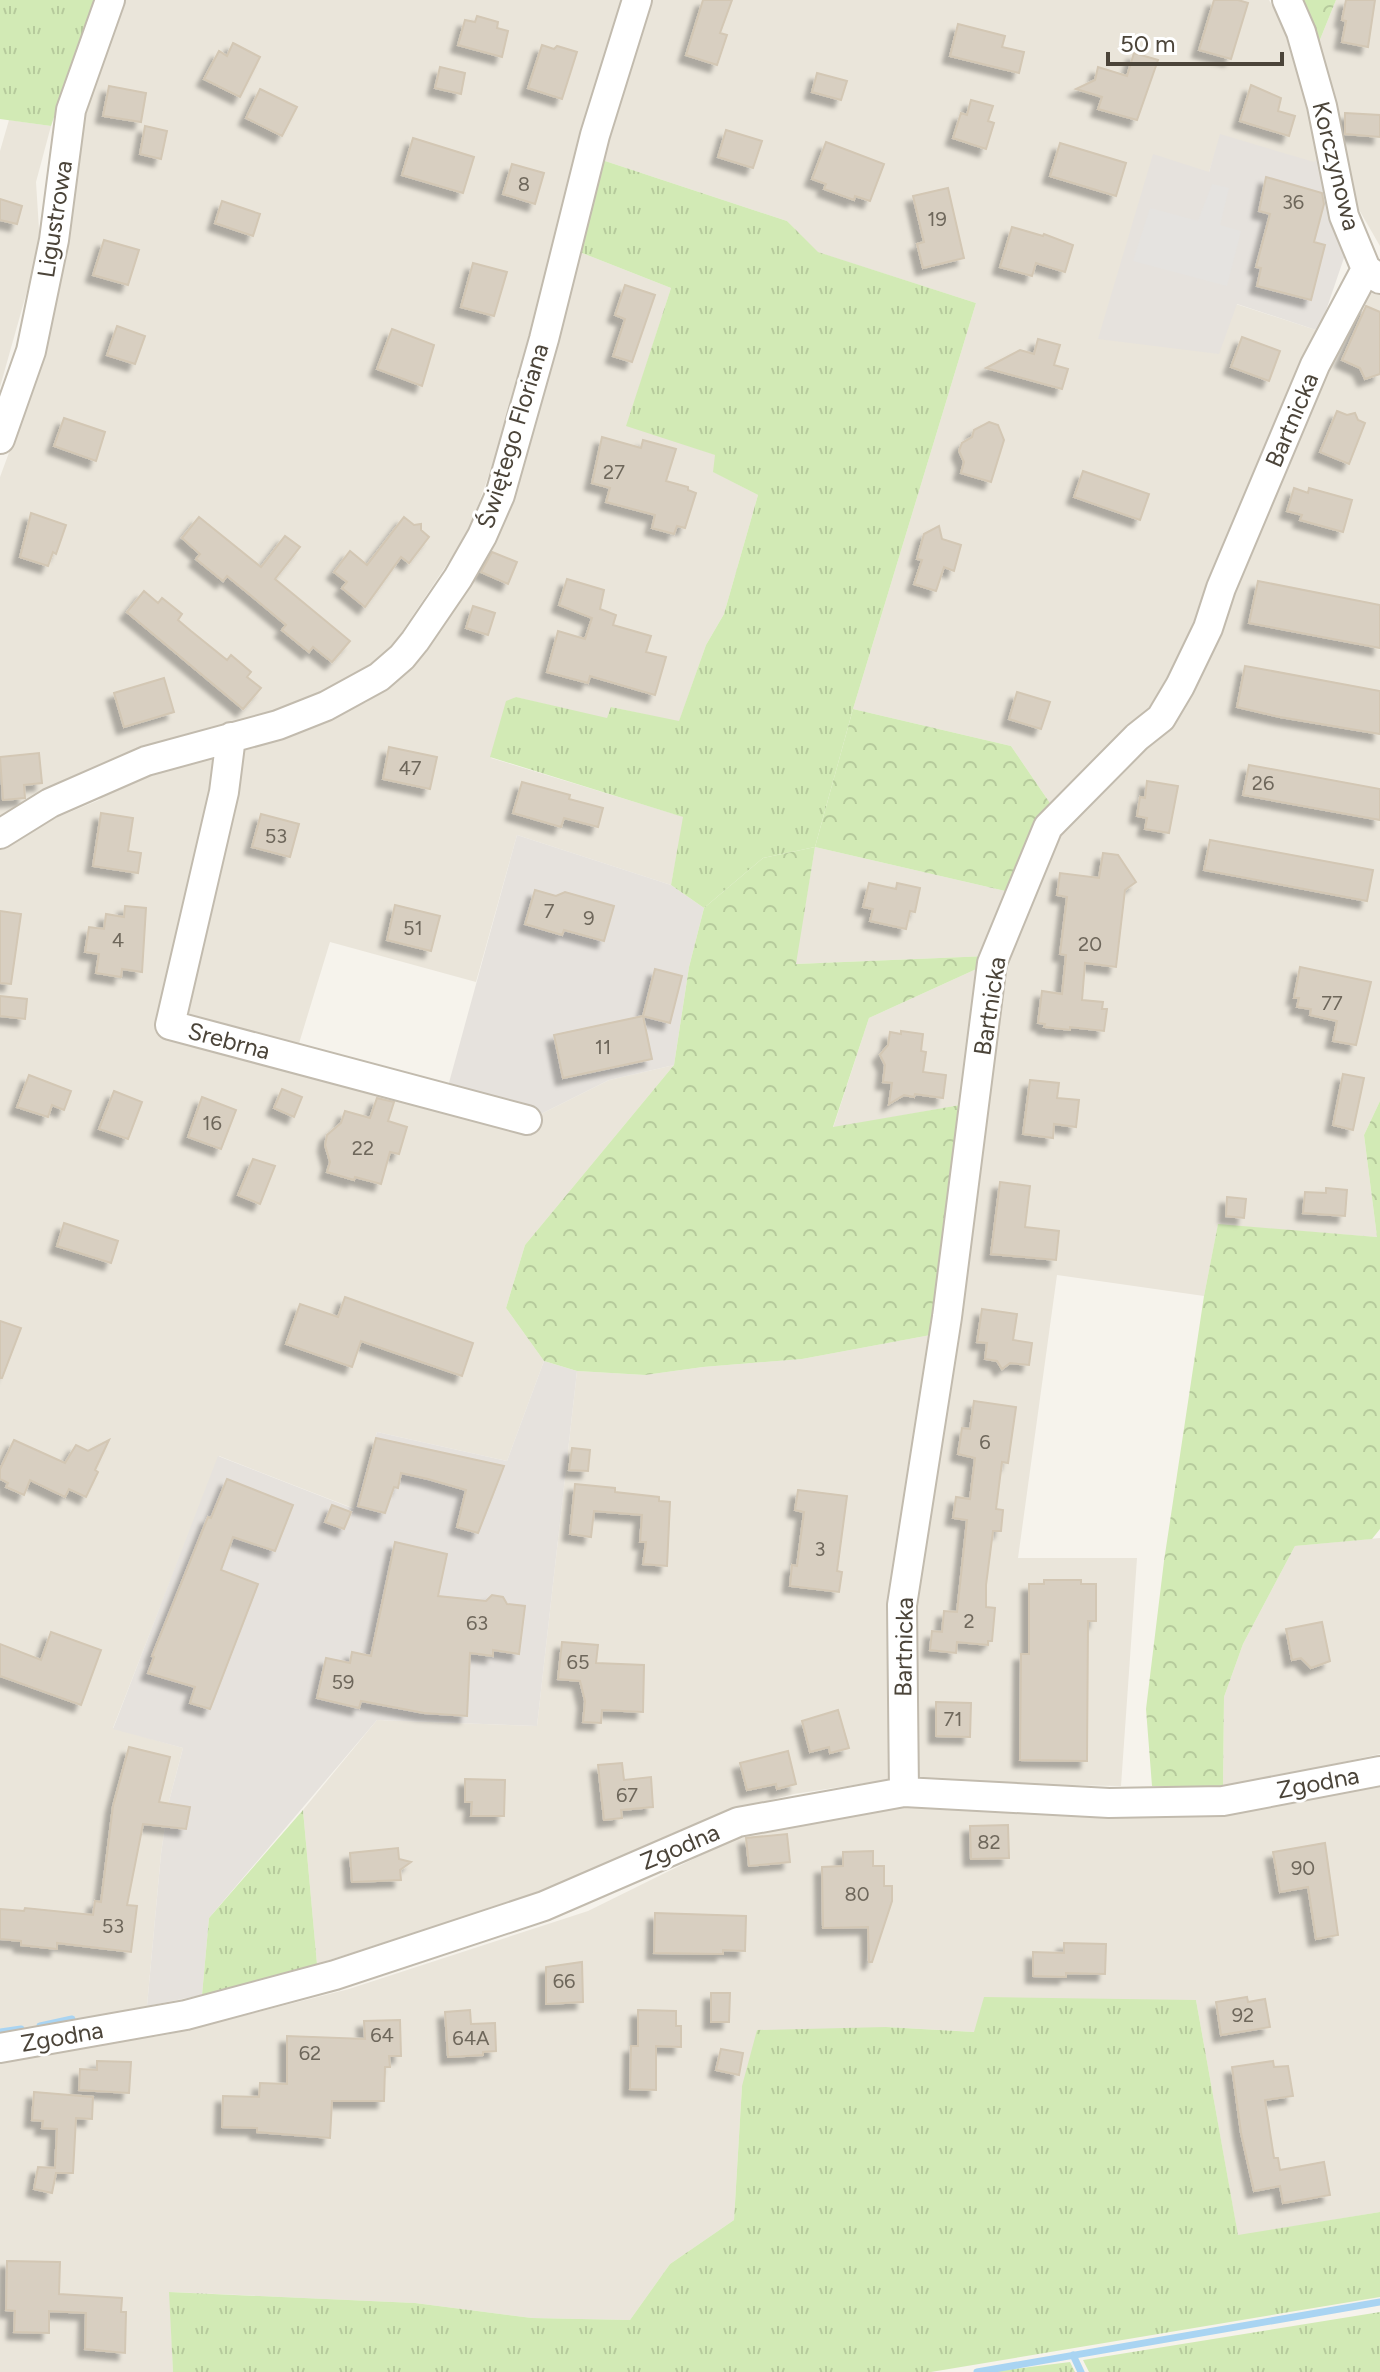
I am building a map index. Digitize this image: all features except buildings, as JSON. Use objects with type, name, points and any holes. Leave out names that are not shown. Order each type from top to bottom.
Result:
[{"type":"street","name":"Ligustrowa","points":[[0,439],[31,351],[54,240],[71,110],[110,0]]},
{"type":"street","name":"Świętego Floriana","points":[[0,834],[50,803],[146,761],[278,725],[326,706],[379,677],[415,641],[482,536],[503,484],[544,339],[595,135],[637,0]]},
{"type":"street","name":"Korczynowa","points":[[1287,0],[1301,32],[1322,106],[1344,216],[1373,274]]},
{"type":"street","name":"Bartnicka","points":[[904,1792],[902,1605],[947,1317],[992,963],[1048,827],[1137,737],[1161,718],[1180,686],[1208,628],[1221,588],[1315,365],[1373,274]]},
{"type":"street","name":"Srebrna","points":[[231,737],[224,792],[170,1025],[527,1120]]},
{"type":"street","name":"Zgodna","points":[[0,2048],[186,2015],[335,1975],[544,1906],[738,1822],[904,1792],[1109,1803],[1223,1801],[1380,1771]]},
{"type":"shaded area","points":[[125,0],[623,0],[513,408],[468,533],[391,648],[353,682],[0,821],[0,477],[28,401],[62,273],[78,123]]},
{"type":"shaded area","points":[[646,0],[1269,0],[1293,42],[1321,156],[1314,163],[1221,135],[1209,172],[1236,304],[1319,331],[1182,662],[1140,727],[1054,809],[1011,746],[853,709],[976,303],[817,252],[787,221],[599,159]]},
{"type":"shaded area","points":[[1336,0],[1380,0],[1380,246],[1358,208],[1317,47]]},
{"type":"shaded area","points":[[9,120],[51,126],[36,182],[40,245],[0,387],[0,151]]},
{"type":"shaded area","points":[[1220,134],[1314,162],[1321,156],[1346,252],[1319,331],[1237,304],[1219,354],[1098,339],[1153,154],[1209,172]]},
{"type":"shaded area","points":[[1212,184],[1229,188],[1220,225],[1241,231],[1227,286],[1133,261],[1150,208],[1198,221]]},
{"type":"shaded area","points":[[577,251],[671,288],[627,425],[716,455],[714,472],[758,495],[724,614],[706,645],[679,722],[611,707],[607,719],[515,697],[491,758],[684,817],[671,885],[517,835],[476,982],[330,942],[297,1050],[180,1019],[241,749],[367,702],[389,680],[460,588]]},
{"type":"shaded area","points":[[1368,282],[1380,291],[1380,1101],[1364,1135],[1377,1237],[1218,1225],[1204,1296],[1057,1275],[1018,1558],[1137,1558],[1121,1786],[934,1783],[912,1775],[909,1622],[996,970],[1055,830],[1184,705],[1225,593]]},
{"type":"shaded area","points":[[223,753],[161,1037],[532,1132],[537,1116],[609,1080],[674,1065],[525,1245],[506,1308],[544,1361],[507,1461],[377,1432],[355,1509],[219,1456],[113,1728],[183,1748],[168,1805],[161,1854],[147,2006],[0,2035],[0,849],[41,824],[99,800],[107,790]]},
{"type":"shaded area","points":[[517,835],[671,885],[704,908],[689,967],[674,1065],[609,1080],[537,1116],[447,1090]]},
{"type":"shaded area","points":[[815,847],[1014,893],[988,956],[795,964]]},
{"type":"shaded area","points":[[983,966],[966,1104],[833,1128],[869,1018]]},
{"type":"shaded area","points":[[936,1334],[893,1779],[794,1794],[736,1809],[673,1834],[569,1883],[317,1964],[303,1810],[377,1720],[537,1726],[577,1371],[645,1375],[802,1359]]},
{"type":"shaded area","points":[[544,1361],[577,1371],[537,1726],[377,1720],[209,1918],[202,1995],[147,2006],[161,1854],[168,1805],[183,1748],[113,1729],[218,1456],[354,1509],[377,1432],[507,1461]]},
{"type":"shaded area","points":[[1380,1538],[1380,1754],[1223,1788],[1224,1697],[1243,1644],[1295,1546]]},
{"type":"shaded area","points":[[1380,1782],[1380,2212],[1238,2236],[1196,2000],[975,2032],[886,2027],[742,2086],[734,2220],[670,2264],[630,2320],[532,2318],[415,2303],[170,2292],[173,2372],[0,2372],[0,2059],[166,2035],[349,1989],[588,1911],[752,1830],[897,1807],[1184,1815]]},
{"type":"green space","points":[[0,0],[94,0],[51,126],[0,119]]},
{"type":"green space","points":[[1296,0],[1336,0],[1317,47]]},
{"type":"green space","points":[[599,159],[787,221],[818,252],[976,303],[853,709],[815,847],[763,858],[704,908],[671,885],[683,817],[490,757],[506,701],[516,697],[607,718],[611,707],[679,721],[706,645],[724,614],[758,495],[713,472],[715,455],[626,426],[671,288],[577,251]]},
{"type":"green space","points":[[853,709],[1011,746],[1054,809],[1014,893],[815,847]]},
{"type":"green space","points":[[815,847],[796,964],[988,956],[983,966],[869,1018],[833,1127],[966,1104],[936,1334],[802,1359],[645,1375],[577,1371],[544,1361],[506,1308],[525,1245],[674,1065],[689,967],[704,908],[763,858]]},
{"type":"green space","points":[[1380,1101],[1380,1529],[1372,1539],[1295,1546],[1243,1644],[1224,1697],[1223,1788],[1152,1786],[1146,1709],[1164,1561],[1204,1296],[1218,1224],[1377,1237],[1364,1135]]},
{"type":"green space","points":[[303,1810],[317,1964],[202,1995],[209,1918]]},
{"type":"green space","points":[[984,1997],[1196,2000],[1238,2235],[1380,2212],[1380,2297],[931,2372],[173,2372],[169,2292],[415,2303],[532,2318],[630,2320],[670,2264],[734,2220],[742,2086],[757,2030],[886,2027],[974,2032]]},
{"type":"green space","points":[[1380,2312],[1380,2372],[1089,2372],[1083,2360]]},
{"type":"green space","points":[[1070,2362],[1075,2372],[990,2372]]},
{"type":"waterway","points":[[40,2026],[72,2019]]},
{"type":"waterway","points":[[0,2032],[21,2029]]},
{"type":"waterway","points":[[977,2372],[1380,2302]]},
{"type":"waterway","points":[[1073,2355],[1081,2372]]}]
